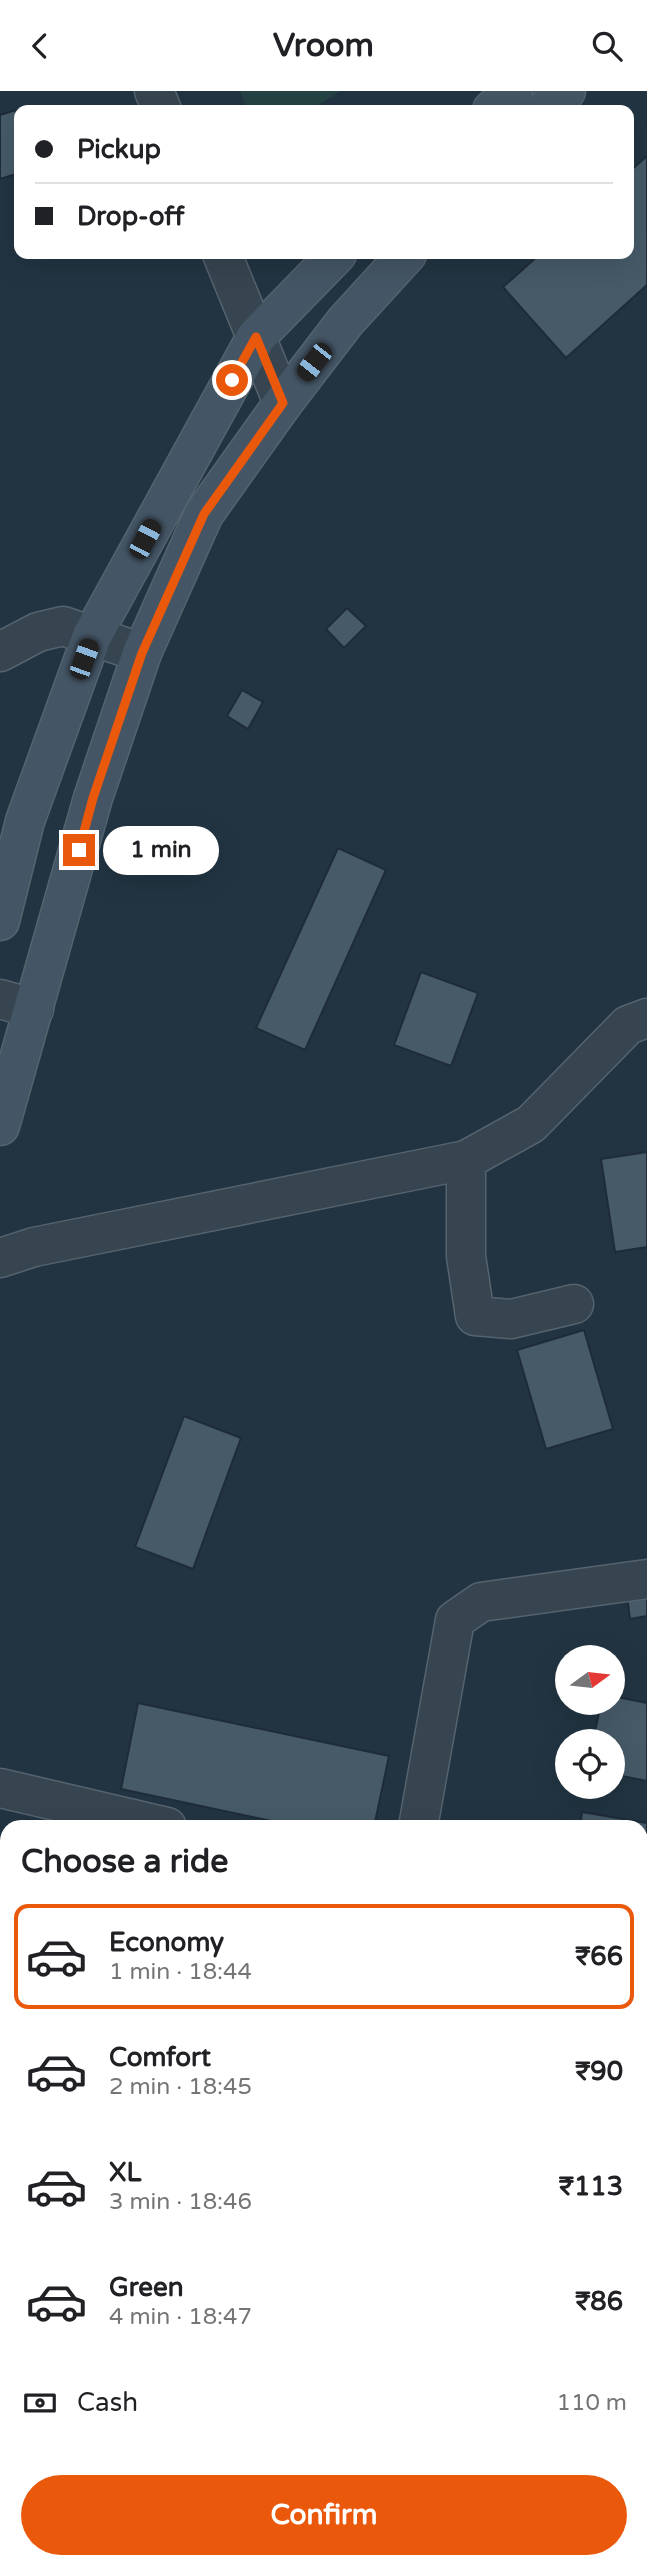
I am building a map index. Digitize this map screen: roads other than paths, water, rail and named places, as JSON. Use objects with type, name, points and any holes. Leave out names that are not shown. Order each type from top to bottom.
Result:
[{"type":"main road","points":[[498,105],[513,91]]},
{"type":"main road","points":[[551,105],[566,91]]},
{"type":"main road","points":[[0,921],[25,821],[92,636],[256,337],[332,259]]},
{"type":"main road","points":[[0,1126],[17,1004],[93,798],[142,653],[204,514],[345,322],[402,259]]},
{"type":"street","points":[[224,259],[283,403]]},
{"type":"street","points":[[0,652],[38,632],[63,626],[142,653]]},
{"type":"street","points":[[0,1258],[34,1247],[466,1160],[531,1124],[628,1025],[647,1018]]},
{"type":"street","points":[[466,1160],[466,1256],[475,1316],[511,1319],[574,1304]]},
{"type":"street","points":[[419,1820],[455,1620],[481,1602],[647,1579]]},
{"type":"street","points":[[0,1788],[137,1820]]}]
